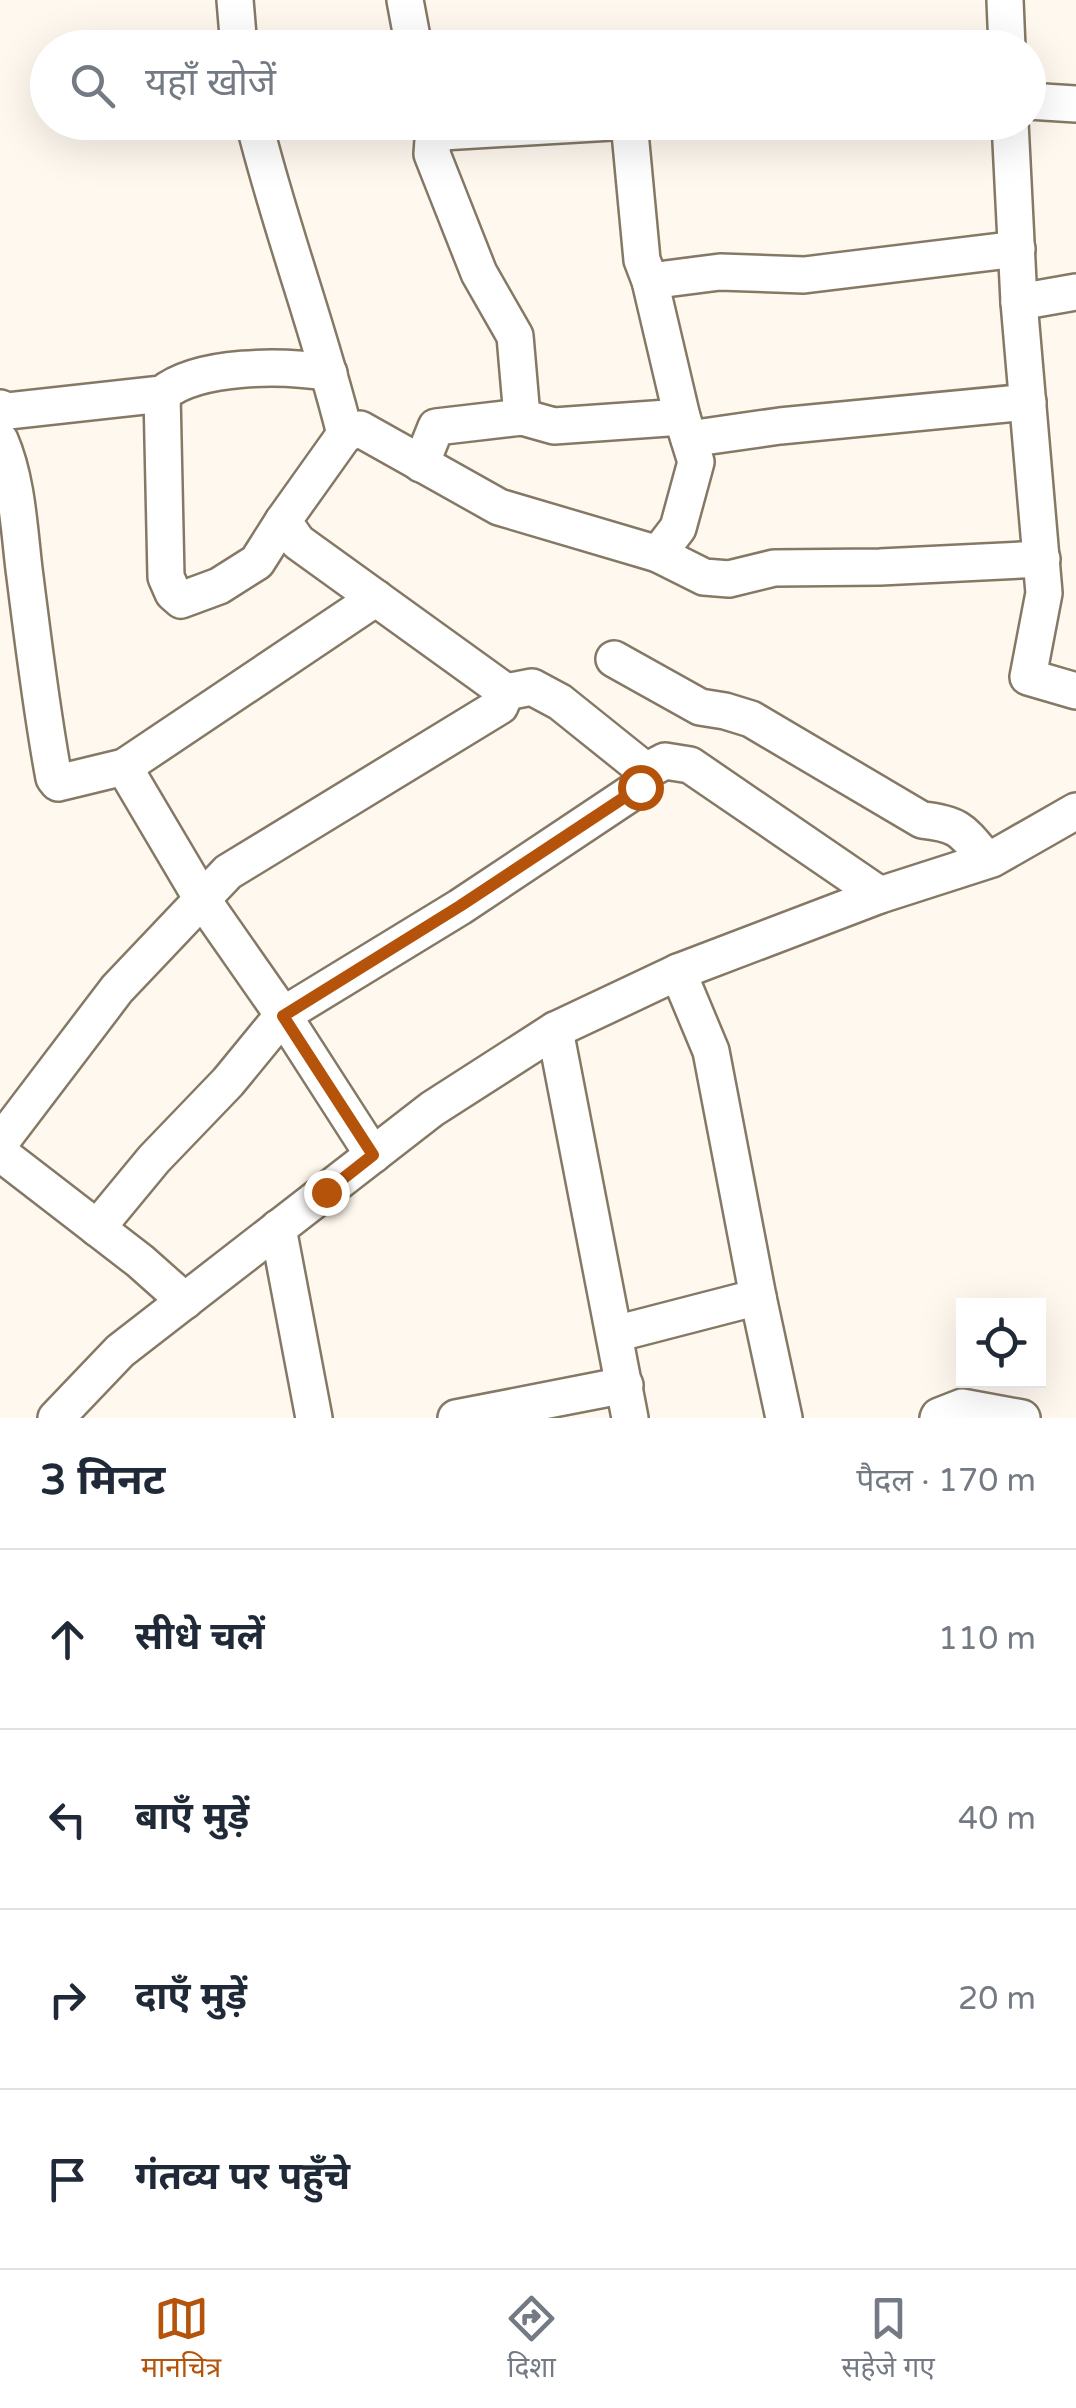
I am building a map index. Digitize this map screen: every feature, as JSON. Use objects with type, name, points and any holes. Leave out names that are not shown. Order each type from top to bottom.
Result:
[{"type":"street","points":[[235,0],[238,30]]},
{"type":"street","points":[[404,0],[410,30]]},
{"type":"street","points":[[1005,0],[1006,30]]},
{"type":"street","points":[[1046,102],[1076,104]]},
{"type":"street","points":[[259,140],[345,434]]},
{"type":"street","points":[[432,140],[432,154],[479,273],[515,336],[522,418]]},
{"type":"street","points":[[631,140],[642,260],[696,462],[678,528],[658,554]]},
{"type":"street","points":[[1011,140],[1019,302],[1044,593],[1028,676],[1076,690]]},
{"type":"street","points":[[650,281],[720,272],[804,275],[1016,249]]},
{"type":"street","points":[[1019,302],[1076,292]]},
{"type":"street","points":[[0,408],[8,411],[162,394],[176,382],[246,368],[296,367],[330,373]]},
{"type":"street","points":[[162,394],[166,577],[181,600],[219,586],[258,562],[345,434],[360,429],[499,507],[658,554],[704,577],[729,579],[774,568],[1042,558]]},
{"type":"street","points":[[421,464],[436,427],[522,418],[554,426],[780,426],[1028,402]]},
{"type":"street","points":[[0,440],[18,518],[42,713],[58,783],[124,767],[376,598]]},
{"type":"street","points":[[283,520],[298,542],[506,692],[532,687],[546,694],[646,771]]},
{"type":"street","points":[[614,660],[700,707],[750,719],[922,820],[945,822],[960,829],[987,860]]},
{"type":"street","points":[[0,1143],[117,989],[228,872],[500,706],[506,692]]},
{"type":"street","points":[[97,1228],[283,1016],[640,787],[646,771],[665,761],[690,765],[880,895]]},
{"type":"street","points":[[124,767],[202,899],[373,1155]]},
{"type":"street","points":[[56,1418],[120,1351],[184,1301],[432,1109],[555,1030],[678,972],[880,895],[987,860],[1076,811]]},
{"type":"street","points":[[678,972],[711,1051],[784,1418]]},
{"type":"street","points":[[456,1418],[627,1402],[555,1030]]},
{"type":"street","points":[[0,1153],[140,1261],[184,1301]]},
{"type":"street","points":[[278,1228],[314,1418]]},
{"type":"street","points":[[615,1334],[758,1297]]},
{"type":"street","points":[[938,1418],[962,1407],[1022,1418]]},
{"type":"route","points":[[326,1192],[373,1155],[283,1016],[640,787]]}]
